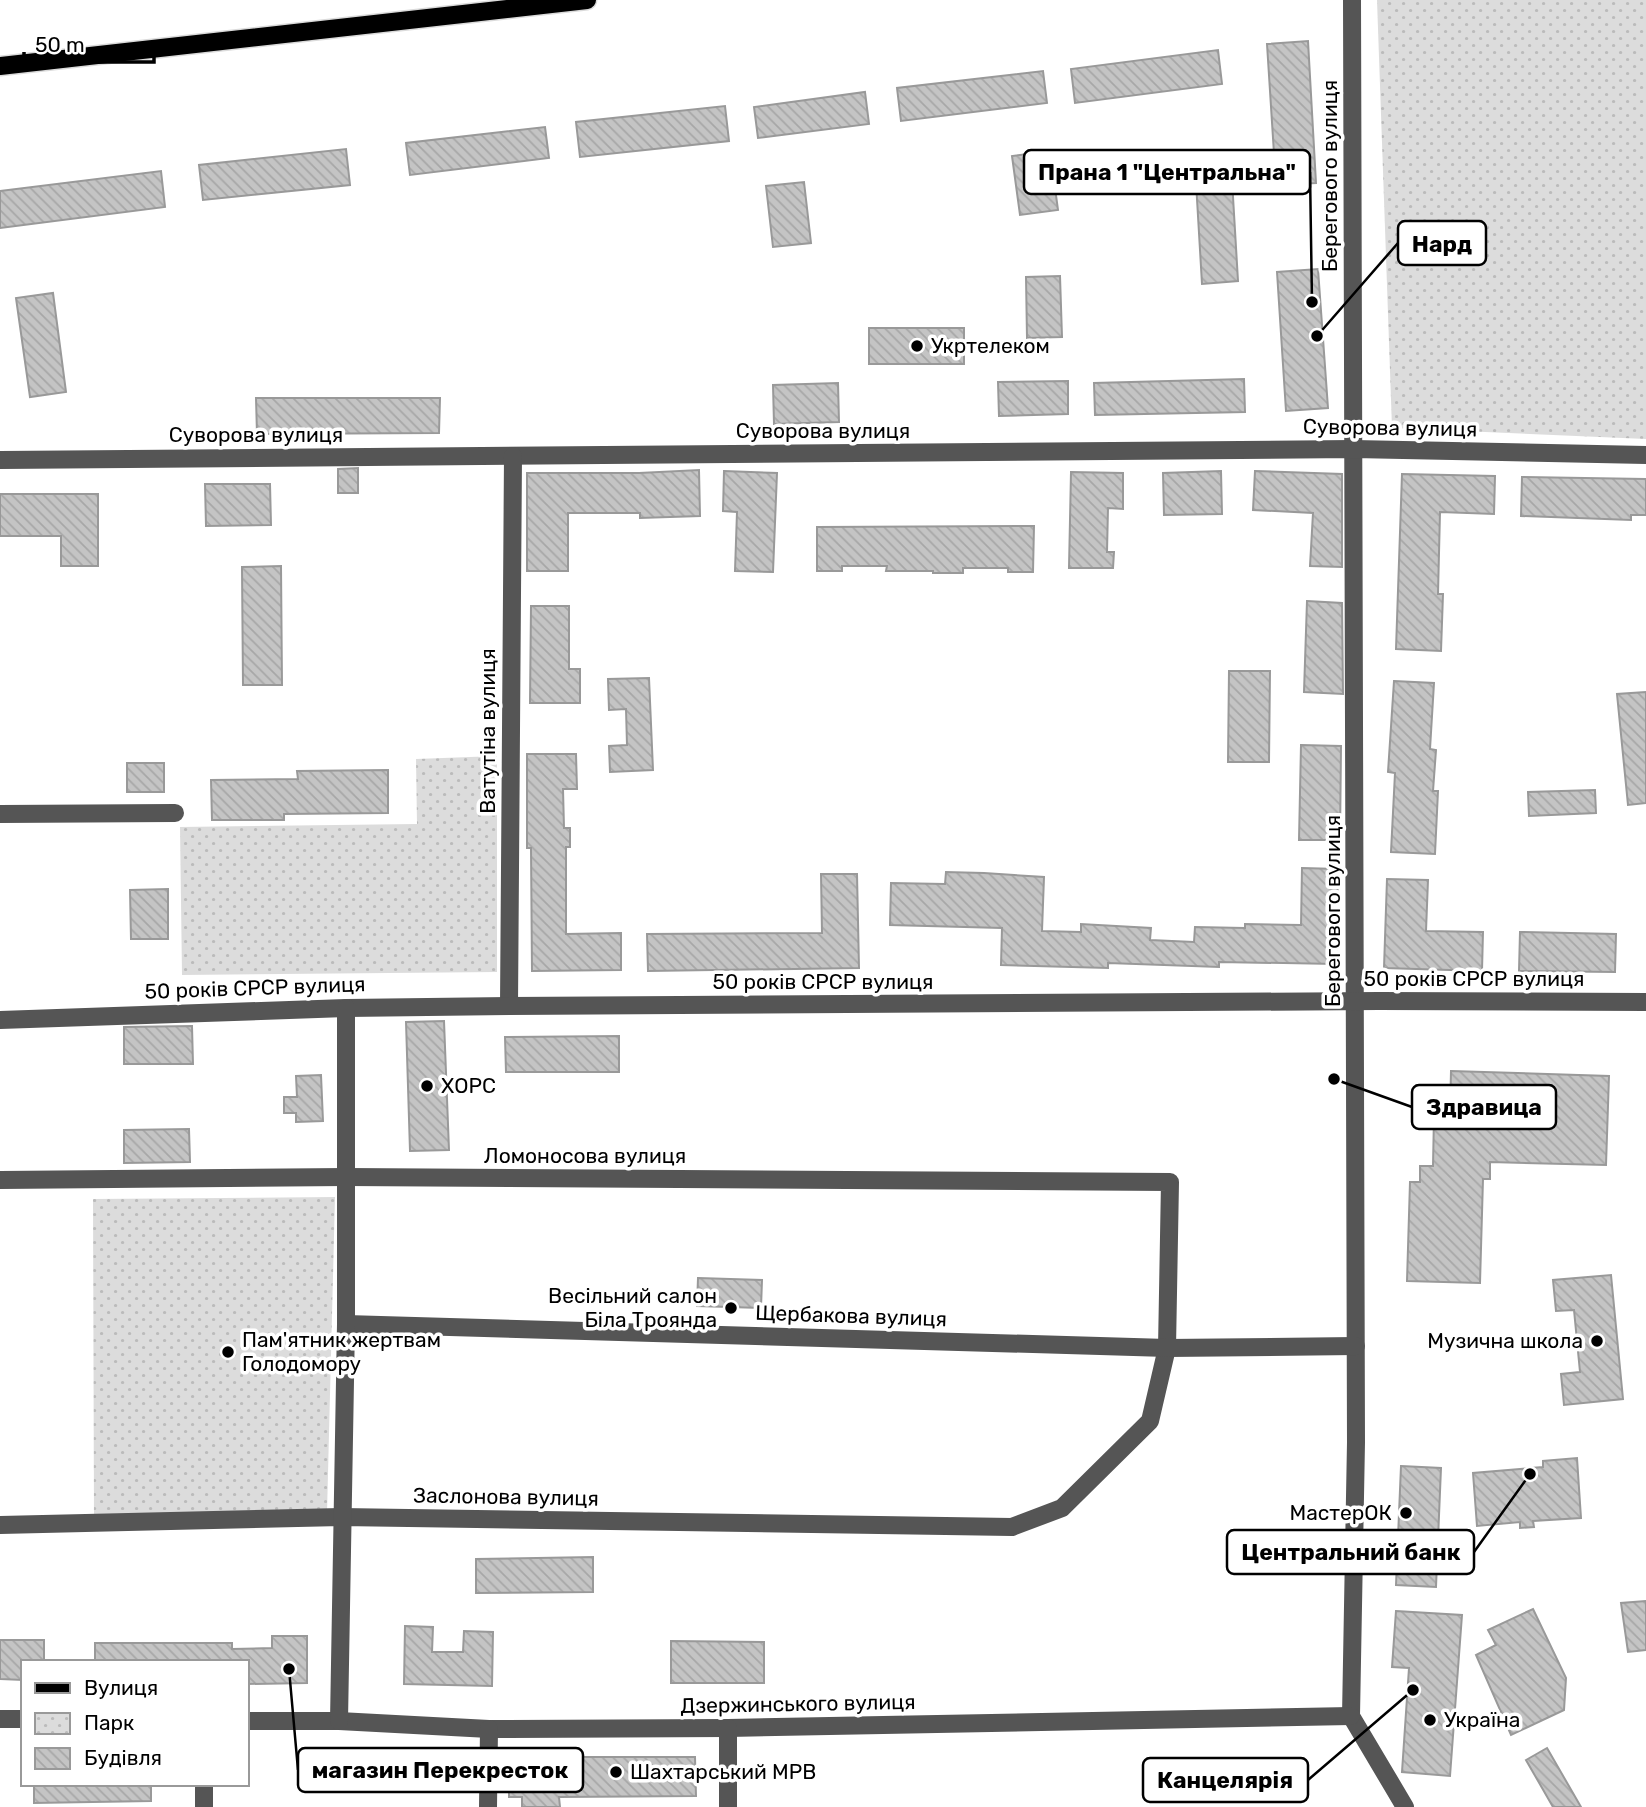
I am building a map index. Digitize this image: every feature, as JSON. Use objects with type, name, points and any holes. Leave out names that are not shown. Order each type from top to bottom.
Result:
[{"type":"main road","points":[[0,66],[587,0]]},
{"type":"street","name":"Берегового вулиця","points":[[1351,1716],[1356,1346],[1352,0]]},
{"type":"street","name":"Суворова вулиця","points":[[0,460],[1354,449],[1646,455]]},
{"type":"street","name":"Ватутіна вулиця","points":[[509,1006],[513,456]]},
{"type":"street","points":[[0,814],[175,813]]},
{"type":"street","name":"50 років СРСР вулиця","points":[[0,1020],[346,1008],[509,1006],[1646,1002]]},
{"type":"street","points":[[339,1721],[346,1324],[346,1008]]},
{"type":"street","name":"Ломоносова вулиця","points":[[0,1180],[346,1177],[1170,1182],[1167,1348]]},
{"type":"street","name":"Щербакова вулиця","points":[[346,1324],[1167,1348],[1356,1346]]},
{"type":"street","name":"Заслонова вулиця","points":[[0,1525],[341,1517],[1012,1527],[1062,1508],[1150,1421],[1167,1348]]},
{"type":"street","points":[[1351,1716],[1405,1807]]},
{"type":"street","name":"Дзержинського вулиця","points":[[248,1721],[339,1721],[489,1728],[728,1728],[1351,1716]]},
{"type":"street","points":[[0,1719],[21,1719]]},
{"type":"street","points":[[488,1807],[489,1728]]},
{"type":"street","points":[[728,1728],[728,1807]]},
{"type":"street","points":[[204,1786],[204,1807]]},
{"type":"green space","points":[[1377,0],[1646,0],[1646,439],[1392,428]]},
{"type":"green space","points":[[497,756],[497,972],[182,975],[180,827],[417,824],[416,759]]},
{"type":"green space","points":[[335,1197],[327,1513],[94,1517],[93,1199]]},
{"type":"building","points":[[1308,41],[1316,183],[1276,185],[1267,44]]},
{"type":"building","points":[[1218,50],[1222,84],[1075,103],[1071,69]]},
{"type":"building","points":[[1043,71],[1047,103],[901,121],[897,88]]},
{"type":"building","points":[[865,92],[869,124],[758,138],[754,107]]},
{"type":"building","points":[[725,106],[729,141],[580,157],[576,122]]},
{"type":"building","points":[[545,127],[549,158],[410,175],[406,143]]},
{"type":"building","points":[[346,149],[350,185],[203,200],[199,165]]},
{"type":"building","points":[[1050,151],[1058,210],[1020,215],[1012,156]]},
{"type":"building","points":[[161,171],[165,207],[0,228],[0,191]]},
{"type":"building","points":[[1232,180],[1238,281],[1202,284],[1196,182]]},
{"type":"building","points":[[804,182],[811,243],[773,247],[766,186]]},
{"type":"building","points":[[1318,269],[1328,408],[1286,411],[1277,272]]},
{"type":"building","points":[[1060,276],[1062,337],[1027,338],[1026,277]]},
{"type":"building","points":[[53,293],[66,392],[30,397],[16,298]]},
{"type":"building","name":"Укртелеком","points":[[869,328],[964,328],[964,364],[869,364]]},
{"type":"building","points":[[1244,379],[1245,412],[1095,415],[1094,383]]},
{"type":"building","points":[[1068,381],[1068,414],[999,416],[998,382]]},
{"type":"building","points":[[838,383],[839,422],[774,424],[773,385]]},
{"type":"building","points":[[256,398],[440,398],[439,433],[257,434]]},
{"type":"building","points":[[358,468],[358,493],[338,493],[338,469]]},
{"type":"building","points":[[699,470],[700,516],[640,518],[640,513],[568,513],[568,571],[527,571],[527,473]]},
{"type":"building","points":[[724,471],[777,473],[773,572],[735,571],[737,512],[723,511]]},
{"type":"building","points":[[1221,471],[1222,514],[1164,515],[1163,473]]},
{"type":"building","points":[[1255,471],[1342,474],[1342,567],[1310,566],[1313,513],[1253,510]]},
{"type":"building","points":[[1071,472],[1123,473],[1123,509],[1108,508],[1107,552],[1114,552],[1113,568],[1069,568]]},
{"type":"building","points":[[1402,474],[1495,476],[1494,514],[1440,512],[1438,594],[1443,594],[1441,651],[1396,649]]},
{"type":"building","points":[[1522,477],[1646,479],[1646,515],[1631,515],[1631,520],[1521,516]]},
{"type":"building","points":[[205,484],[270,484],[271,525],[206,526]]},
{"type":"building","points":[[0,494],[98,494],[98,566],[61,566],[61,536],[0,536]]},
{"type":"building","points":[[1034,526],[1033,572],[1008,572],[1008,568],[963,568],[963,573],[933,573],[886,571],[887,566],[842,566],[842,571],[817,571],[817,527]]},
{"type":"building","points":[[281,566],[282,685],[243,685],[242,567]]},
{"type":"building","points":[[1307,601],[1342,603],[1343,694],[1304,692]]},
{"type":"building","points":[[531,606],[569,606],[569,669],[580,669],[580,703],[530,703]]},
{"type":"building","points":[[1229,671],[1270,671],[1269,762],[1228,762]]},
{"type":"building","points":[[649,678],[653,770],[610,772],[609,746],[627,745],[626,709],[609,710],[608,679]]},
{"type":"building","points":[[1394,681],[1434,683],[1430,749],[1436,750],[1433,791],[1438,791],[1435,854],[1391,852],[1395,773],[1388,772]]},
{"type":"building","points":[[1646,692],[1646,803],[1628,805],[1617,694]]},
{"type":"building","points":[[1301,745],[1341,746],[1340,840],[1299,840]]},
{"type":"building","points":[[527,754],[576,754],[577,789],[563,789],[564,828],[570,828],[570,847],[566,847],[566,934],[621,933],[621,970],[532,971],[531,848],[527,848]]},
{"type":"building","points":[[127,763],[164,763],[164,792],[127,792]]},
{"type":"building","points":[[388,770],[388,813],[284,814],[284,820],[212,820],[211,780],[298,779],[297,771]]},
{"type":"building","points":[[1595,790],[1596,813],[1529,816],[1528,792]]},
{"type":"building","points":[[1302,868],[1338,869],[1336,964],[1219,962],[1219,967],[1108,963],[1108,968],[1001,965],[1002,928],[890,925],[891,883],[945,884],[946,872],[984,873],[1044,877],[1042,931],[1081,932],[1081,924],[1151,928],[1150,940],[1194,942],[1195,927],[1301,925]]},
{"type":"building","points":[[821,874],[857,874],[859,968],[648,971],[647,934],[822,933]]},
{"type":"building","points":[[1387,879],[1428,880],[1426,931],[1483,932],[1482,971],[1384,968]]},
{"type":"building","points":[[168,889],[168,939],[131,939],[130,890]]},
{"type":"building","points":[[1520,932],[1616,934],[1615,972],[1519,971]]},
{"type":"building","name":"ХОРС","points":[[444,1021],[449,1150],[410,1151],[406,1022]]},
{"type":"building","points":[[192,1026],[193,1064],[124,1064],[124,1027]]},
{"type":"building","points":[[619,1036],[619,1072],[506,1072],[505,1037]]},
{"type":"building","points":[[1451,1071],[1609,1076],[1606,1165],[1490,1162],[1490,1179],[1483,1179],[1480,1283],[1407,1281],[1410,1182],[1420,1182],[1420,1166],[1433,1166],[1434,1115],[1450,1115]]},
{"type":"building","points":[[321,1075],[323,1121],[296,1122],[296,1113],[284,1113],[284,1097],[297,1097],[296,1076]]},
{"type":"building","points":[[189,1129],[190,1162],[124,1163],[124,1130]]},
{"type":"building","name":"Музична школа","points":[[1611,1275],[1623,1399],[1564,1405],[1561,1374],[1580,1372],[1574,1310],[1556,1311],[1553,1280]]},
{"type":"building","points":[[698,1278],[762,1280],[761,1308],[697,1306]]},
{"type":"building","points":[[1577,1458],[1581,1518],[1533,1521],[1534,1527],[1520,1528],[1520,1522],[1477,1526],[1473,1473],[1543,1467],[1543,1461]]},
{"type":"building","points":[[1401,1466],[1441,1468],[1436,1587],[1396,1585]]},
{"type":"building","points":[[593,1557],[593,1592],[476,1593],[476,1559]]},
{"type":"building","points":[[1646,1601],[1646,1650],[1628,1652],[1621,1603]]},
{"type":"building","points":[[1533,1609],[1566,1678],[1564,1710],[1511,1735],[1476,1655],[1496,1645],[1488,1630]]},
{"type":"building","name":"Україна","points":[[1396,1611],[1462,1615],[1450,1776],[1402,1772],[1409,1668],[1392,1667]]},
{"type":"building","points":[[405,1626],[433,1627],[432,1652],[463,1652],[464,1631],[493,1632],[492,1686],[404,1684]]},
{"type":"building","points":[[272,1636],[307,1636],[307,1683],[248,1684],[248,1660],[95,1660],[95,1643],[232,1643],[232,1649],[272,1648]]},
{"type":"building","points":[[0,1640],[44,1640],[44,1660],[21,1660],[21,1680],[0,1679]]},
{"type":"building","points":[[671,1641],[764,1642],[764,1683],[671,1683]]},
{"type":"building","points":[[1547,1748],[1581,1807],[1553,1807],[1526,1760]]},
{"type":"building","points":[[509,1757],[695,1757],[696,1796],[559,1797],[560,1807],[522,1807],[522,1797],[509,1797]]},
{"type":"building","points":[[34,1786],[151,1786],[151,1801],[34,1803]]},
{"type":"place","name":"Прана 1 \"Центральна\"","points":[[1312,302]]},
{"type":"place","name":"Нард","points":[[1317,336]]},
{"type":"place","name":"Укртелеком","points":[[917,346]]},
{"type":"place","name":"Здравица","points":[[1334,1079]]},
{"type":"place","name":"ХОРС","points":[[427,1086]]},
{"type":"place","name":"Весільний салон Біла Троянда","points":[[731,1308]]},
{"type":"place","name":"Музична школа","points":[[1597,1341]]},
{"type":"place","name":"Пам'ятник жертвам Голодомору","points":[[228,1352]]},
{"type":"place","name":"Центральний банк","points":[[1530,1474]]},
{"type":"place","name":"МастерОК","points":[[1406,1513]]},
{"type":"place","name":"магазин Перекресток","points":[[289,1669]]},
{"type":"place","name":"Канцелярія","points":[[1413,1690]]},
{"type":"place","name":"Україна","points":[[1430,1720]]},
{"type":"place","name":"Шахтарський МРВ","points":[[616,1772]]}]
